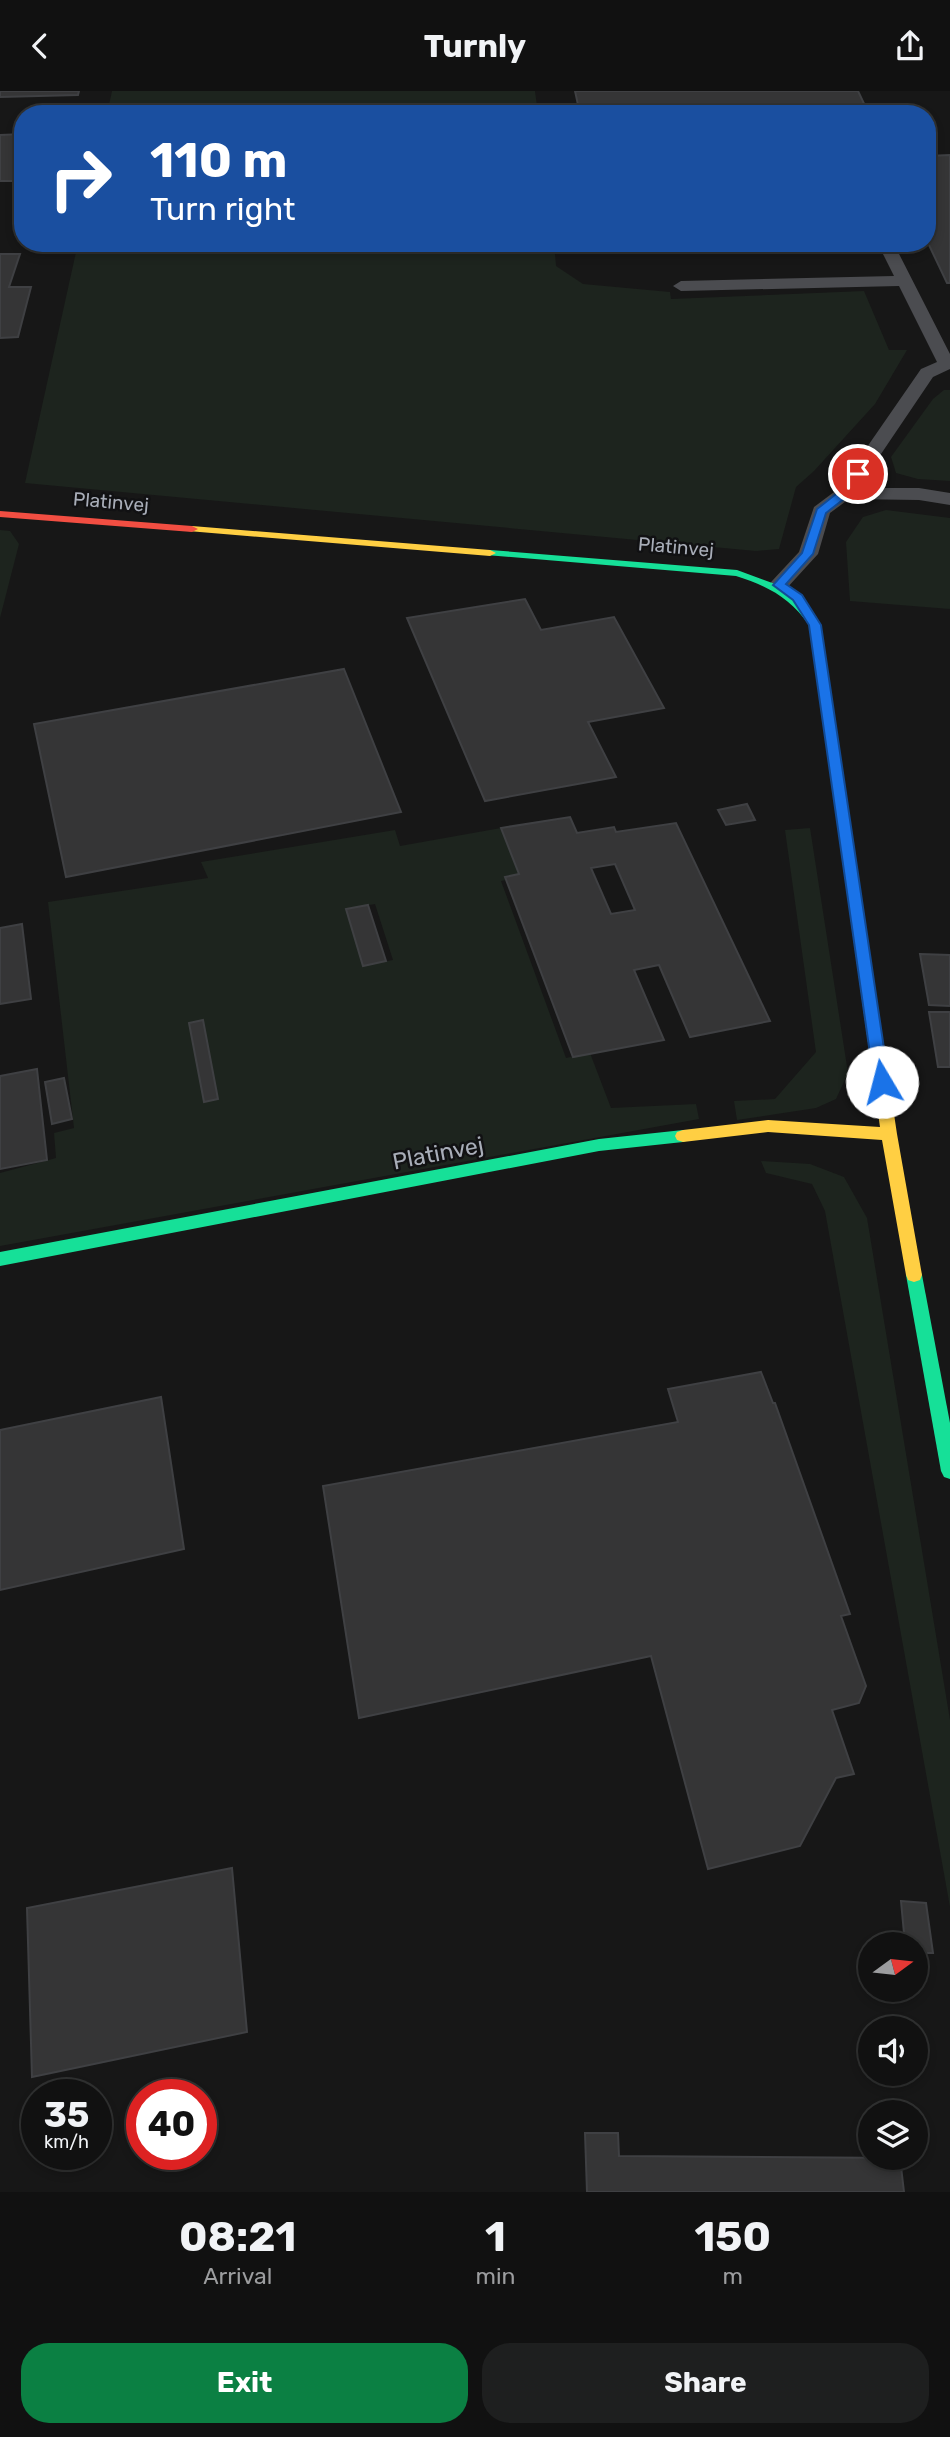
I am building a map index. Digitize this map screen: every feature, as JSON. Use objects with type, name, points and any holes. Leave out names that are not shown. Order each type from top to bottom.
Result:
[{"type":"street","name":"Platinvej","points":[[0,514],[737,573],[779,585],[798,598],[815,625],[889,1134],[950,1471]]},
{"type":"street","name":"Platinvej","points":[[0,1259],[599,1145],[768,1126],[889,1134]]},
{"type":"lane","points":[[779,585],[808,554],[821,511],[845,493],[927,373],[948,363],[890,252]]},
{"type":"lane","points":[[681,286],[904,281]]},
{"type":"lane","points":[[845,493],[919,494],[950,499]]},
{"type":"shaded area","points":[[112,91],[535,91],[537,105],[109,105]]},
{"type":"shaded area","points":[[76,252],[555,252],[556,266],[583,284],[670,292],[671,299],[864,291],[889,350],[907,350],[875,404],[796,487],[779,549],[756,551],[25,483]]},
{"type":"shaded area","points":[[944,390],[950,390],[950,481],[918,479],[896,473],[891,457],[933,399]]},
{"type":"shaded area","points":[[886,510],[950,518],[950,609],[850,601],[846,542],[863,517]]},
{"type":"shaded area","points":[[0,530],[10,531],[19,544],[0,618]]},
{"type":"shaded area","points":[[501,828],[519,874],[505,877],[506,880],[501,881],[566,1058],[590,1053],[611,1108],[696,1104],[699,1119],[0,1246],[0,1173],[56,1158],[54,1133],[74,1128],[48,902],[208,878],[201,862],[395,830],[400,846]],"holes":[[[375,904],[393,960],[363,966],[346,909]]]},
{"type":"shaded area","points":[[810,828],[848,1073],[836,1099],[816,1108],[737,1120],[734,1101],[775,1099],[816,1052],[785,830]]},
{"type":"shaded area","points":[[761,1161],[810,1164],[844,1177],[867,1218],[950,1720],[950,1907],[825,1211],[812,1184],[766,1173]]},
{"type":"building","points":[[0,91],[79,91],[78,95],[0,97]]},
{"type":"building","points":[[575,91],[858,91],[865,105],[578,105]]},
{"type":"building","points":[[14,134],[14,181],[0,181],[0,135]]},
{"type":"building","points":[[950,155],[950,283],[947,283],[932,252],[936,252],[936,156]]},
{"type":"building","points":[[0,254],[20,254],[9,287],[31,287],[18,337],[0,338]]},
{"type":"building","points":[[525,599],[541,630],[614,617],[664,708],[588,722],[616,777],[485,801],[407,618]]},
{"type":"building","points":[[344,669],[401,812],[66,877],[34,724]]},
{"type":"building","points":[[747,804],[755,820],[726,825],[718,810]]},
{"type":"building","points":[[570,817],[577,833],[614,827],[616,832],[676,823],[770,1021],[690,1037],[659,965],[634,970],[664,1040],[573,1057],[505,877],[519,874],[501,828]],"holes":[[[615,864],[635,910],[611,914],[591,868]]]},
{"type":"building","points":[[368,905],[386,961],[363,966],[346,909]]},
{"type":"building","points":[[22,924],[31,999],[0,1004],[0,928]]},
{"type":"building","points":[[920,954],[950,955],[950,1006],[929,1005]]},
{"type":"building","points":[[929,1012],[950,1012],[950,1067],[938,1067]]},
{"type":"building","points":[[203,1020],[218,1099],[204,1102],[189,1023]]},
{"type":"building","points":[[37,1069],[47,1160],[0,1169],[0,1076]]},
{"type":"building","points":[[64,1078],[72,1119],[52,1124],[45,1082]]},
{"type":"building","points":[[761,1372],[775,1403],[850,1614],[841,1616],[866,1686],[859,1703],[832,1710],[854,1774],[836,1778],[800,1846],[708,1869],[651,1656],[359,1718],[323,1486],[678,1422],[668,1389]]},
{"type":"building","points":[[161,1397],[184,1549],[0,1590],[0,1430]]},
{"type":"building","points":[[232,1868],[247,2032],[32,2077],[27,1908]]},
{"type":"building","points":[[901,1901],[926,1903],[933,1953],[928,1953],[928,1932],[904,1932]]},
{"type":"building","points":[[585,2133],[618,2133],[619,2156],[858,2158],[858,2170],[901,2170],[904,2192],[587,2192]]},
{"type":"traffic: fast","points":[[490,553],[737,573],[773,585],[799,604],[815,625],[856,908]]},
{"type":"traffic: fast","points":[[0,1259],[599,1145],[683,1136]]},
{"type":"traffic: fast","points":[[914,1275],[950,1471]]},
{"type":"traffic: slow","points":[[192,529],[490,553]]},
{"type":"traffic: slow","points":[[856,908],[889,1134],[914,1275]]},
{"type":"traffic: slow","points":[[683,1136],[768,1126],[889,1134]]},
{"type":"traffic: jam","points":[[0,514],[192,529]]},
{"type":"route","points":[[858,474],[845,493],[821,511],[808,554],[779,585],[798,598],[815,625],[882,1082]]}]
